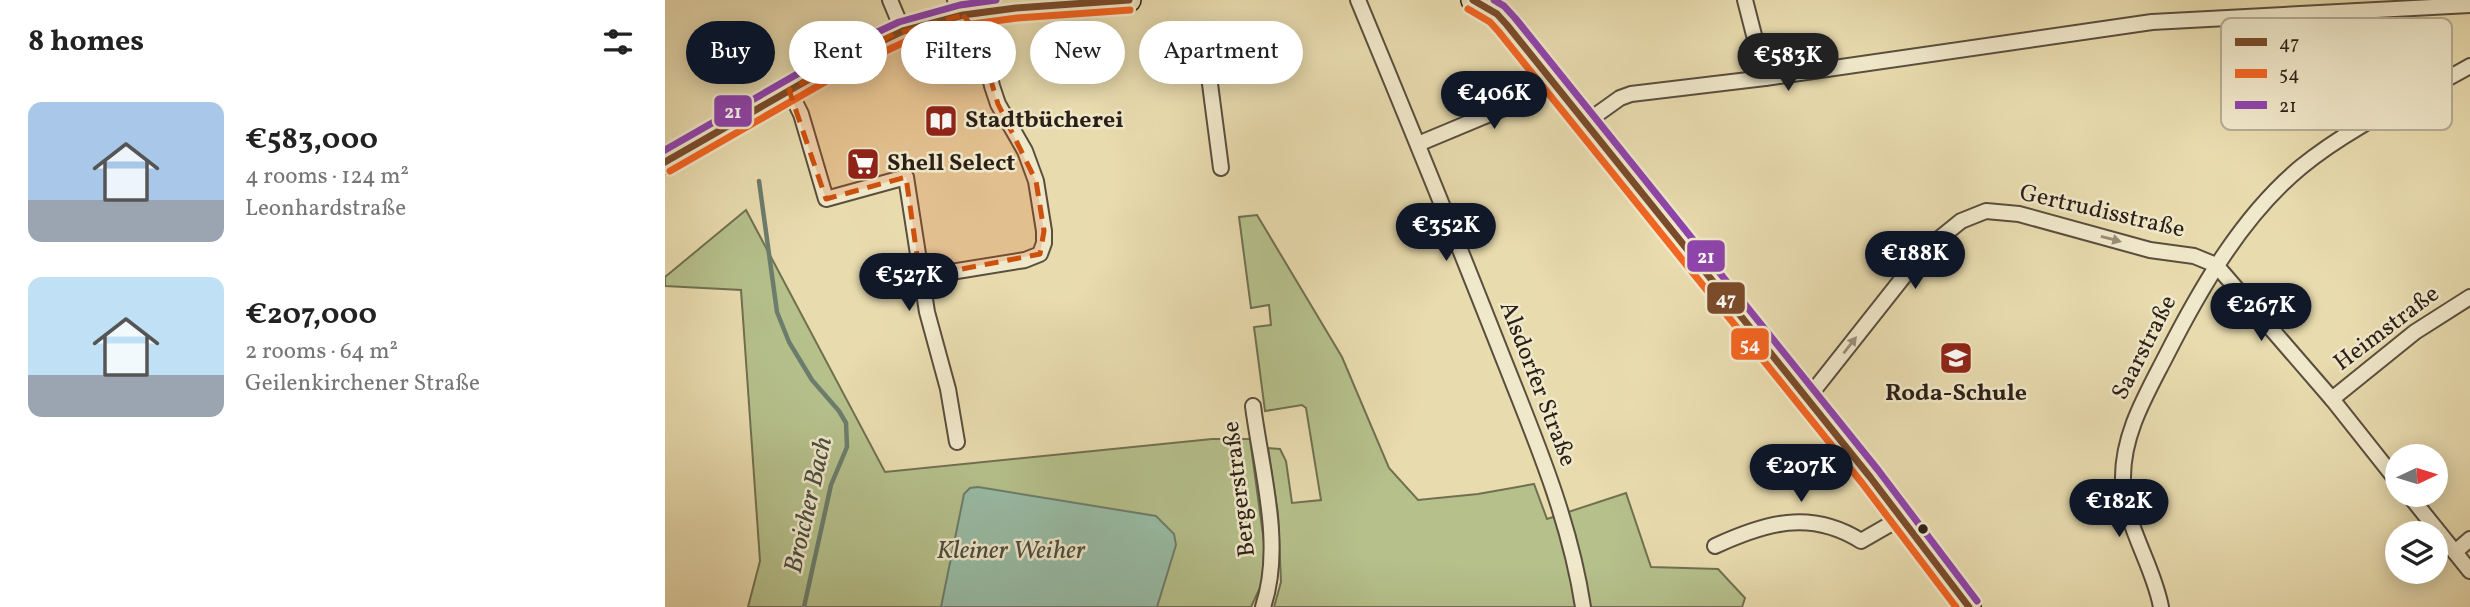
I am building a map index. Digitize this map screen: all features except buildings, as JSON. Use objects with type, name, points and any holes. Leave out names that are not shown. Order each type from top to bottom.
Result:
[{"type":"main road","points":[[927,21],[959,8],[1016,8],[1129,0]]},
{"type":"main road","points":[[1473,0],[1485,5],[1502,19],[1557,86],[1969,607]]},
{"type":"main road","points":[[667,159],[846,58],[901,32]]},
{"type":"street","points":[[890,0],[901,26]]},
{"type":"street","points":[[1745,0],[1765,78]]},
{"type":"street","name":"Alsdorfer Straße","points":[[1358,1],[1418,144],[1552,488],[1572,545],[1583,607]]},
{"type":"street","points":[[2227,18],[2470,5]]},
{"type":"street","points":[[920,276],[1025,260],[1040,254],[1044,243],[1036,181],[1025,151],[998,104],[982,41],[959,8]]},
{"type":"street","points":[[1585,122],[1620,98],[1631,94],[1765,78],[2152,22],[2221,18]]},
{"type":"street","name":"Saarstraße","points":[[2452,76],[2470,66]]},
{"type":"street","points":[[1210,84],[1221,168]]},
{"type":"street","points":[[1418,144],[1557,86]]},
{"type":"street","points":[[789,90],[801,114],[825,199],[906,177],[926,312],[948,389],[957,442]]},
{"type":"street","name":"Saarstraße","points":[[2161,607],[2123,492],[2124,458],[2140,405],[2200,290],[2216,265],[2263,206],[2299,169],[2325,149],[2357,130]]},
{"type":"street","name":"Gertrudisstraße","points":[[1807,399],[1924,251],[1961,221],[1986,211],[2019,214],[2150,250],[2194,256],[2216,265]]},
{"type":"street","points":[[2216,265],[2332,399],[2385,466]]},
{"type":"street","name":"Heimstraße","points":[[2332,399],[2415,331],[2470,297]]},
{"type":"street","name":"Bergerstraße","points":[[1253,406],[1272,546],[1271,570],[1263,607]]},
{"type":"street","points":[[2419,508],[2470,571]]},
{"type":"street","points":[[1715,546],[1754,529],[1793,521],[1815,523],[1839,530],[1861,541],[1901,518]]},
{"type":"street","points":[[2455,552],[2470,539]]},
{"type":"highlighted area","points":[[963,15],[976,31],[998,104],[1036,181],[1044,231],[1040,254],[920,277],[906,177],[826,199],[789,90],[892,35]]},
{"type":"shaded area","points":[[746,210],[885,472],[1212,439],[1250,439],[1266,557],[1264,579],[1251,607],[748,607],[760,561],[741,290],[665,286],[665,277]]},
{"type":"shaded area","points":[[1257,215],[1342,357],[1389,468],[1418,500],[1478,494],[1534,484],[1547,519],[1626,493],[1651,567],[1718,569],[1745,598],[1742,607],[1274,607],[1281,582],[1278,514],[1268,448],[1280,449],[1286,461],[1292,503],[1321,500],[1306,408],[1302,405],[1265,411],[1254,327],[1271,325],[1269,305],[1251,308],[1239,217]]},
{"type":"water","name":"Kleiner Weiher","points":[[978,487],[1156,516],[1174,534],[1176,545],[1157,607],[941,607],[964,494],[970,488]]},
{"type":"waterway","name":"Broicher Bach","points":[[759,181],[777,312],[789,342],[812,380],[846,423],[847,447],[831,485],[804,607]]},
{"type":"transit line","name":"21","points":[[665,150],[841,49],[899,22],[960,5],[996,0]]},
{"type":"transit line","name":"47","points":[[665,162],[846,58],[903,31],[963,15],[1016,8],[1129,0]]},
{"type":"transit line","name":"47","points":[[1473,0],[1497,14],[1507,25],[1870,477],[1969,607]]},
{"type":"transit line","name":"21","points":[[1494,0],[1515,18],[1878,470],[1977,601]]},
{"type":"transit line","name":"54","points":[[1468,9],[1490,22],[1499,32],[1862,483],[1956,607]]},
{"type":"transit line","name":"54","points":[[670,171],[851,67],[907,41],[965,25],[1017,18],[1130,10]]},
{"type":"place","name":"Stadtbücherei","points":[[941,121]]},
{"type":"place","name":"Shell Select","points":[[863,164]]},
{"type":"place","name":"Roda-Schule","points":[[1956,358]]}]
